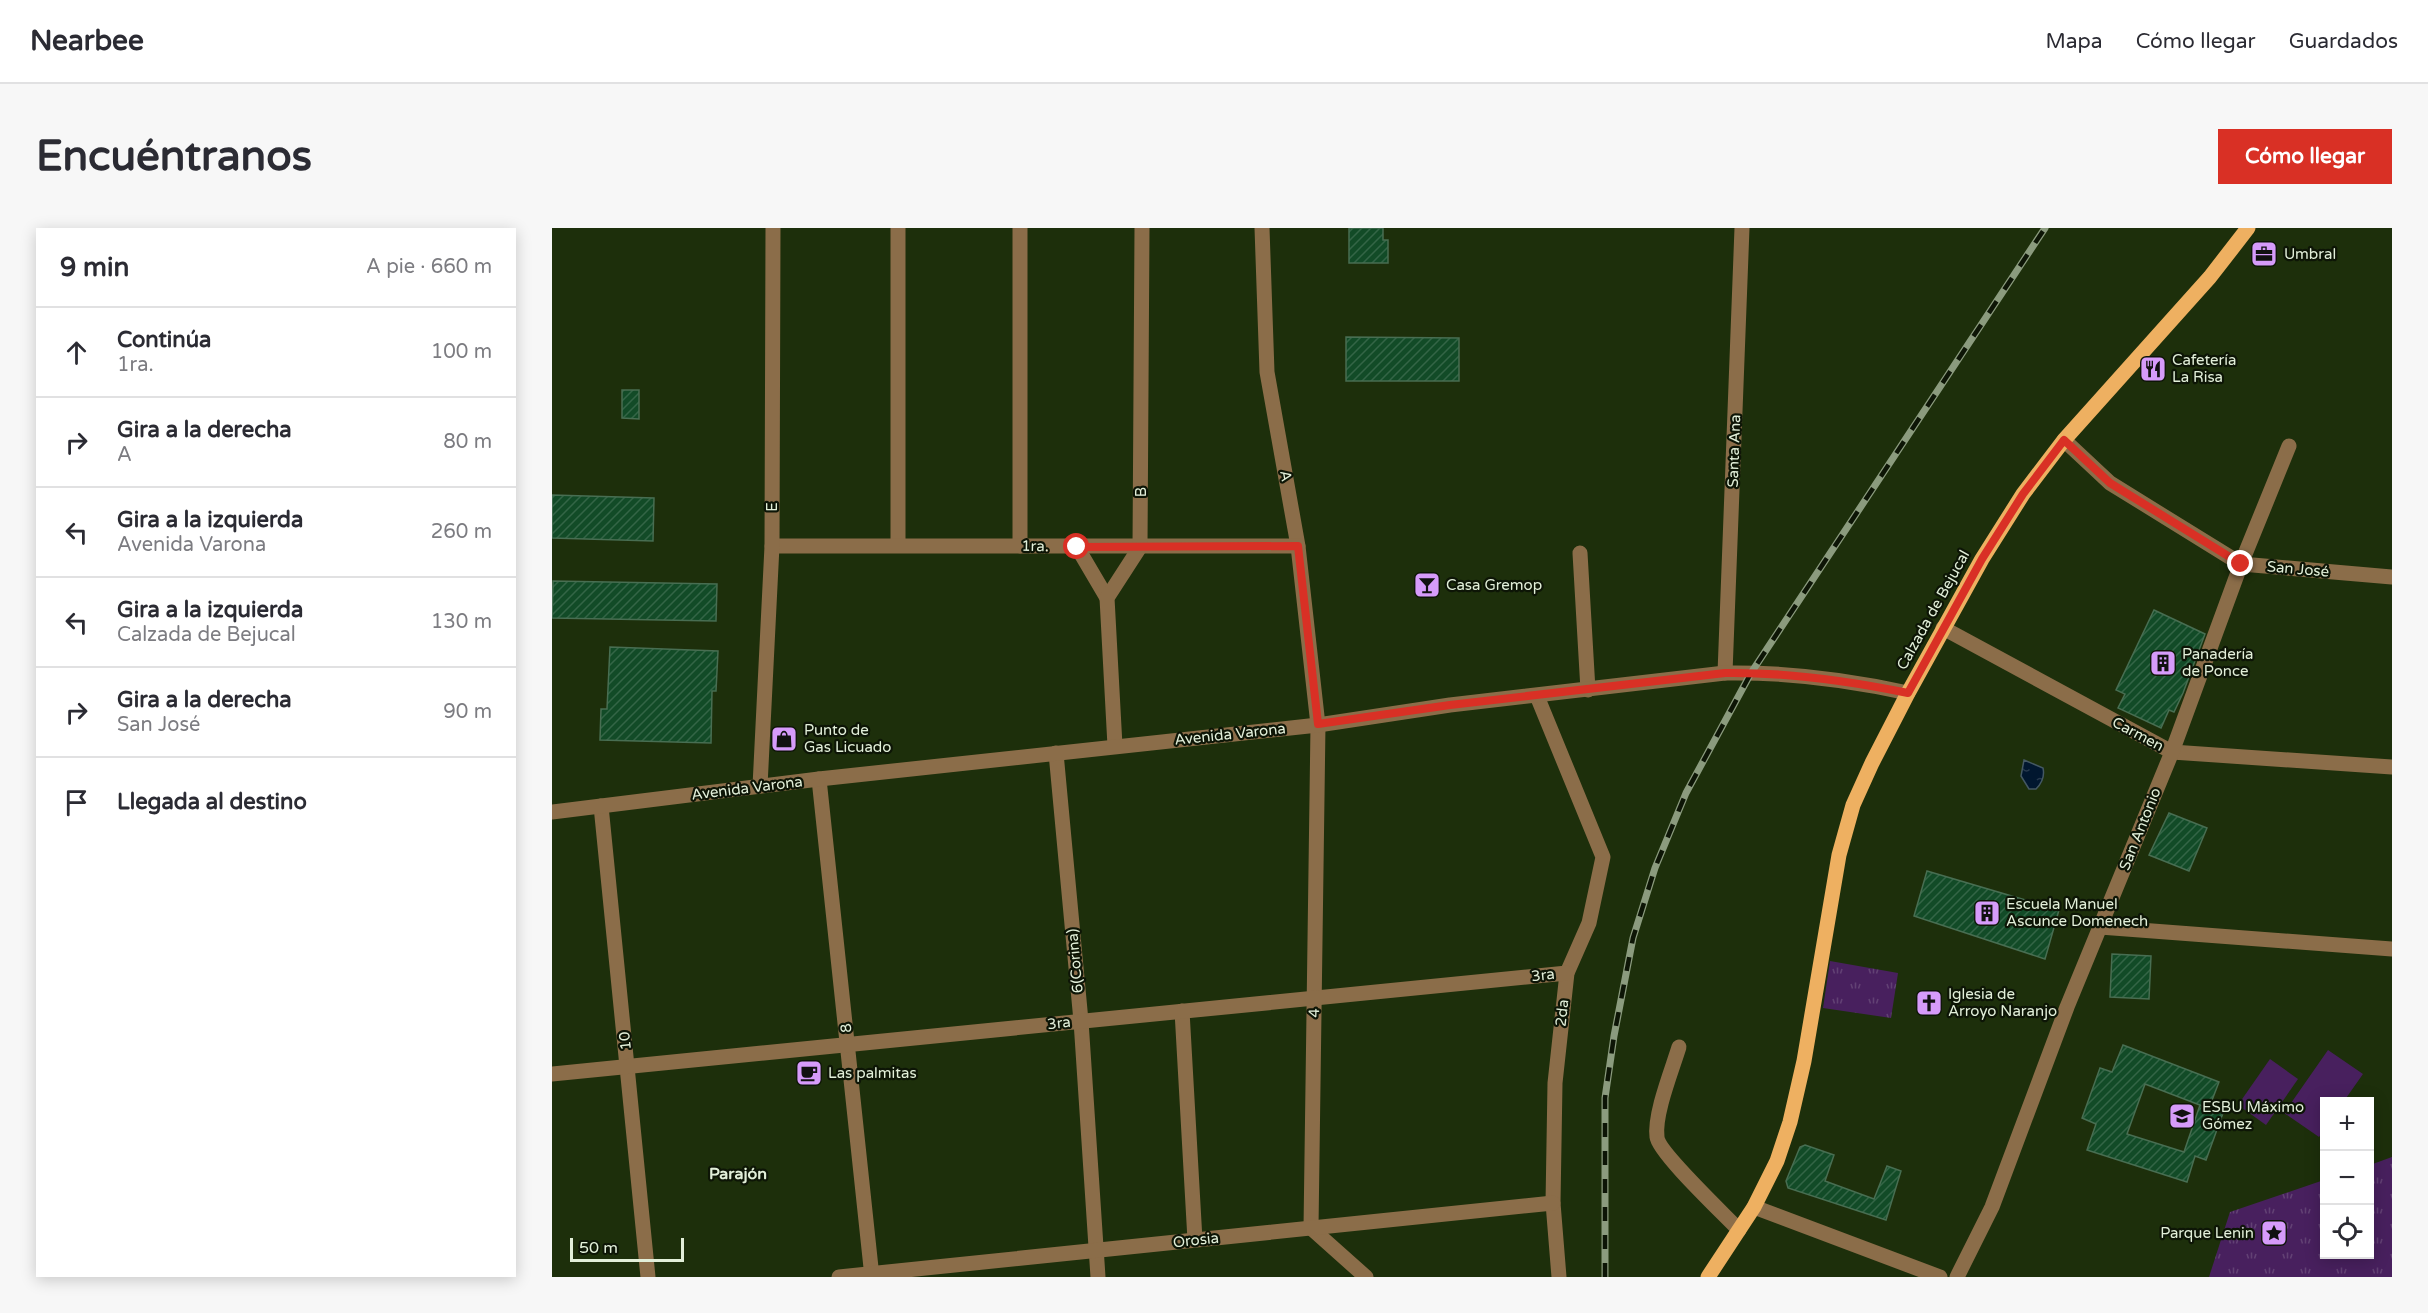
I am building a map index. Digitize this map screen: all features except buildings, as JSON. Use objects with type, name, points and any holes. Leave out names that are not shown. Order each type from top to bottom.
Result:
[{"type":"main road","name":"Calzada de Bejucal","points":[[1708,1277],[1754,1207],[1777,1161],[1790,1122],[1804,1061],[1839,855],[1853,805],[1908,693],[1982,559],[2023,494],[2064,440],[2210,277],[2248,228]]},
{"type":"street","name":"E","points":[[760,786],[772,546],[773,228]]},
{"type":"street","points":[[898,228],[898,545]]},
{"type":"street","points":[[1020,228],[1020,546]]},
{"type":"street","name":"B","points":[[1140,547],[1142,228]]},
{"type":"street","name":"A","points":[[1262,228],[1267,372],[1298,546],[1318,724]]},
{"type":"street","name":"Santa Ana","points":[[1725,673],[1742,228]]},
{"type":"street","name":"San José","points":[[2064,440],[2110,483],[2241,564],[2392,577]]},
{"type":"street","name":"San Antonio","points":[[1957,1277],[1992,1207],[2067,1007],[2172,752],[2241,564],[2289,446]]},
{"type":"street","name":"1ra.","points":[[772,546],[1298,546]]},
{"type":"street","points":[[1077,547],[1107,598],[1115,746]]},
{"type":"street","points":[[1107,598],[1140,547]]},
{"type":"street","points":[[1580,553],[1588,690]]},
{"type":"street","name":"Carmen","points":[[1943,628],[2172,752],[2392,767]]},
{"type":"street","name":"Avenida Varona","points":[[552,812],[819,778],[1318,724],[1450,705],[1725,673],[1751,673],[1850,683],[1908,693]]},
{"type":"street","name":"2da","points":[[1538,696],[1603,857],[1589,923],[1567,973],[1555,1083],[1553,1203],[1559,1277]]},
{"type":"street","name":"4","points":[[1311,1228],[1318,724]]},
{"type":"street","name":"6(Corina)","points":[[1056,753],[1081,1021],[1098,1277]]},
{"type":"street","name":"8","points":[[819,778],[872,1275]]},
{"type":"street","name":"10","points":[[601,806],[648,1277]]},
{"type":"street","points":[[2100,927],[2392,949]]},
{"type":"street","name":"3ra","points":[[552,1074],[1567,973]]},
{"type":"street","points":[[1182,1011],[1196,1240]]},
{"type":"street","points":[[1679,1047],[1656,1124],[1657,1140],[1691,1181],[1739,1230]]},
{"type":"street","name":"Orosia","points":[[839,1277],[983,1270],[1096,1251],[1553,1203]]},
{"type":"street","points":[[1754,1207],[1940,1277]]},
{"type":"street","points":[[1311,1228],[1365,1277]]},
{"type":"green space","points":[[1830,961],[1898,973],[1891,1018],[1823,1008]]},
{"type":"green space","points":[[2328,1050],[2363,1074],[2347,1097],[2320,1097],[2319,1137],[2284,1113]]},
{"type":"green space","points":[[2270,1059],[2298,1079],[2266,1125],[2238,1105]]},
{"type":"green space","name":"Parque Lenin","points":[[2392,1157],[2392,1277],[2209,1277],[2230,1212],[2320,1181],[2320,1259],[2374,1259],[2374,1164]]},
{"type":"water","points":[[2024,760],[2043,768],[2042,780],[2036,789],[2029,789],[2021,776]]},
{"type":"railway","points":[[1605,1277],[1605,1098],[1614,1036],[1633,938],[1655,868],[1686,793],[1751,673],[2045,228]]},
{"type":"place","name":"Umbral","points":[[2264,254]]},
{"type":"place","name":"Cafetería La Risa","points":[[2153,369]]},
{"type":"place","name":"Casa Gremop","points":[[1427,585]]},
{"type":"place","name":"Panadería de Ponce","points":[[2163,663]]},
{"type":"place","name":"Punto de Gas Licuado","points":[[784,739]]},
{"type":"place","name":"Escuela Manuel Ascunce Domenech","points":[[1987,913]]},
{"type":"place","name":"Iglesia de Arroyo Naranjo","points":[[1929,1003]]},
{"type":"place","name":"Las palmitas","points":[[809,1073]]},
{"type":"place","name":"ESBU Máximo Gómez","points":[[2182,1116]]},
{"type":"place","name":"Parque Lenin","points":[[2274,1233]]},
{"type":"district","name":"Parajón","points":[[738,1173]]},
{"type":"route","points":[[1077,547],[1298,546],[1318,724],[1450,705],[1725,673],[1751,673],[1872,686],[1908,693],[1982,559],[2023,494],[2064,440],[2110,483],[2241,564]]}]
